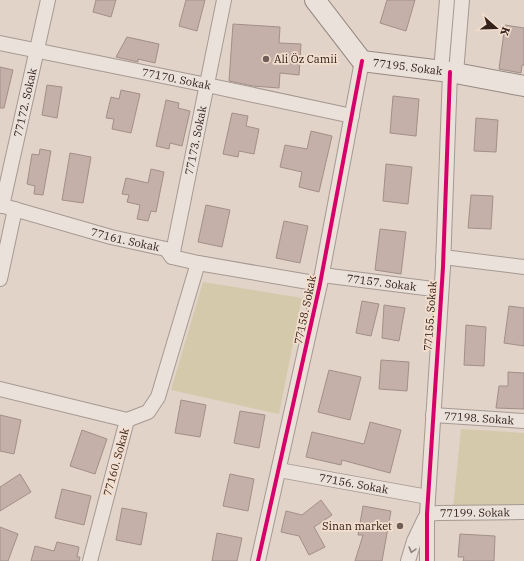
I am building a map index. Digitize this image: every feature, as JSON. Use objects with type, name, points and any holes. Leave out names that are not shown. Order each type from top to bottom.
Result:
[{"type":"main road","points":[[315,0],[362,61]]},
{"type":"main road","name":"77195. Sokak","points":[[362,61],[449,72],[524,86]]},
{"type":"street","name":"77172. Sokak","points":[[0,279],[6,207],[48,0]]},
{"type":"street","name":"77173. Sokak","points":[[172,257],[224,0]]},
{"type":"street","points":[[447,0],[449,72]]},
{"type":"street","points":[[449,72],[462,0]]},
{"type":"street","name":"77170. Sokak","points":[[0,43],[352,116]]},
{"type":"street","name":"77158. Sokak","points":[[258,561],[321,279],[362,61]]},
{"type":"street","name":"77155. Sokak","points":[[427,561],[427,514],[443,257],[449,72]]},
{"type":"street","name":"77161. Sokak","points":[[6,207],[110,237],[166,249],[172,257],[198,264],[321,279]]},
{"type":"street","points":[[443,257],[524,267]]},
{"type":"street","points":[[127,420],[148,412],[158,397],[198,264]]},
{"type":"street","name":"77157. Sokak","points":[[321,279],[441,290]]},
{"type":"street","name":"77160. Sokak","points":[[0,389],[127,420],[90,561]]},
{"type":"street","name":"77198. Sokak","points":[[433,415],[524,421]]},
{"type":"street","name":"77156. Sokak","points":[[279,470],[428,497]]},
{"type":"street","name":"77199. Sokak","points":[[427,514],[438,512],[524,512]]},
{"type":"street","name":"77155. Sokak","points":[[408,561],[414,541],[427,514]]},
{"type":"shaded area","points":[[203,282],[302,298],[279,414],[171,390]]},
{"type":"shaded area","points":[[461,429],[524,433],[524,508],[453,508]]},
{"type":"building","points":[[96,0],[116,0],[111,17],[93,12]]},
{"type":"building","points":[[186,0],[205,0],[197,31],[179,26]]},
{"type":"building","points":[[387,0],[415,0],[406,31],[380,23]]},
{"type":"building","name":"Ali Öz Camii","points":[[233,24],[280,27],[279,43],[301,44],[299,75],[280,73],[279,88],[253,86],[229,81]]},
{"type":"building","points":[[505,25],[524,28],[524,65],[522,65],[521,73],[499,69]]},
{"type":"building","points":[[127,37],[159,44],[155,63],[138,59],[138,62],[116,57]]},
{"type":"building","points":[[0,67],[13,70],[4,108],[0,108]]},
{"type":"building","points":[[47,85],[62,87],[57,118],[42,115]]},
{"type":"building","points":[[121,90],[140,94],[131,133],[112,129],[114,119],[106,118],[111,97],[119,99]]},
{"type":"building","points":[[393,96],[419,99],[416,136],[390,133]]},
{"type":"building","points":[[166,100],[179,103],[178,108],[190,111],[182,146],[170,143],[169,149],[156,146]]},
{"type":"building","points":[[232,113],[248,116],[246,126],[259,129],[254,154],[239,151],[238,157],[223,154]]},
{"type":"building","points":[[476,118],[498,120],[496,152],[474,151]]},
{"type":"building","points":[[311,131],[332,136],[319,192],[299,187],[302,172],[280,167],[285,145],[307,149]]},
{"type":"building","points":[[40,149],[51,151],[43,195],[34,194],[35,186],[27,184],[32,154],[39,155]]},
{"type":"building","points":[[70,153],[91,157],[83,203],[62,200]]},
{"type":"building","points":[[386,164],[412,167],[408,204],[383,201]]},
{"type":"building","points":[[151,169],[164,172],[156,212],[151,211],[148,221],[137,219],[140,205],[127,202],[129,195],[122,194],[126,178],[148,183]]},
{"type":"building","points":[[471,195],[493,196],[491,229],[468,228]]},
{"type":"building","points":[[206,205],[230,210],[222,247],[198,242]]},
{"type":"building","points":[[284,221],[308,226],[300,263],[276,258]]},
{"type":"building","points":[[380,229],[406,232],[401,274],[375,270]]},
{"type":"building","points":[[362,301],[379,304],[371,336],[356,333]]},
{"type":"building","points":[[384,305],[405,308],[399,341],[382,338]]},
{"type":"building","points":[[509,306],[524,308],[524,346],[504,343]]},
{"type":"building","points":[[466,325],[486,327],[484,366],[464,365]]},
{"type":"building","points":[[381,360],[409,362],[407,391],[379,389]]},
{"type":"building","points":[[329,370],[361,377],[350,420],[318,412]]},
{"type":"building","points":[[508,372],[524,373],[524,409],[496,408],[499,386],[508,386]]},
{"type":"building","points":[[181,400],[206,405],[200,437],[175,433]]},
{"type":"building","points":[[240,411],[265,415],[259,448],[234,443]]},
{"type":"building","points":[[0,415],[21,420],[14,454],[0,451]]},
{"type":"building","points":[[370,422],[401,430],[390,473],[342,460],[341,465],[306,457],[312,432],[364,444]]},
{"type":"building","points":[[82,430],[107,439],[95,474],[70,466]]},
{"type":"building","points":[[20,474],[31,492],[0,511],[0,487]]},
{"type":"building","points":[[230,474],[254,479],[248,511],[223,506]]},
{"type":"building","points":[[62,489],[91,496],[84,525],[55,518]]},
{"type":"building","points":[[321,500],[332,515],[314,527],[325,547],[309,555],[299,536],[281,532],[286,511],[302,515]]},
{"type":"building","points":[[363,506],[391,511],[382,561],[355,561],[363,535],[358,535]]},
{"type":"building","points":[[122,508],[147,513],[141,545],[116,540]]},
{"type":"building","points":[[0,527],[18,534],[8,561],[0,561]]},
{"type":"building","points":[[217,533],[242,538],[237,561],[212,561]]},
{"type":"building","points":[[460,534],[495,536],[494,561],[463,561],[464,557],[458,557]]},
{"type":"building","points":[[57,542],[79,547],[77,557],[80,557],[79,561],[31,561],[35,546],[54,551]]},
{"type":"cycle path","points":[[258,561],[320,284],[362,61]]},
{"type":"cycle path","points":[[427,561],[427,514],[443,267],[450,72]]},
{"type":"place","name":"Ali Öz Camii","points":[[266,59]]},
{"type":"place","name":"Sinan market","points":[[400,526]]}]
